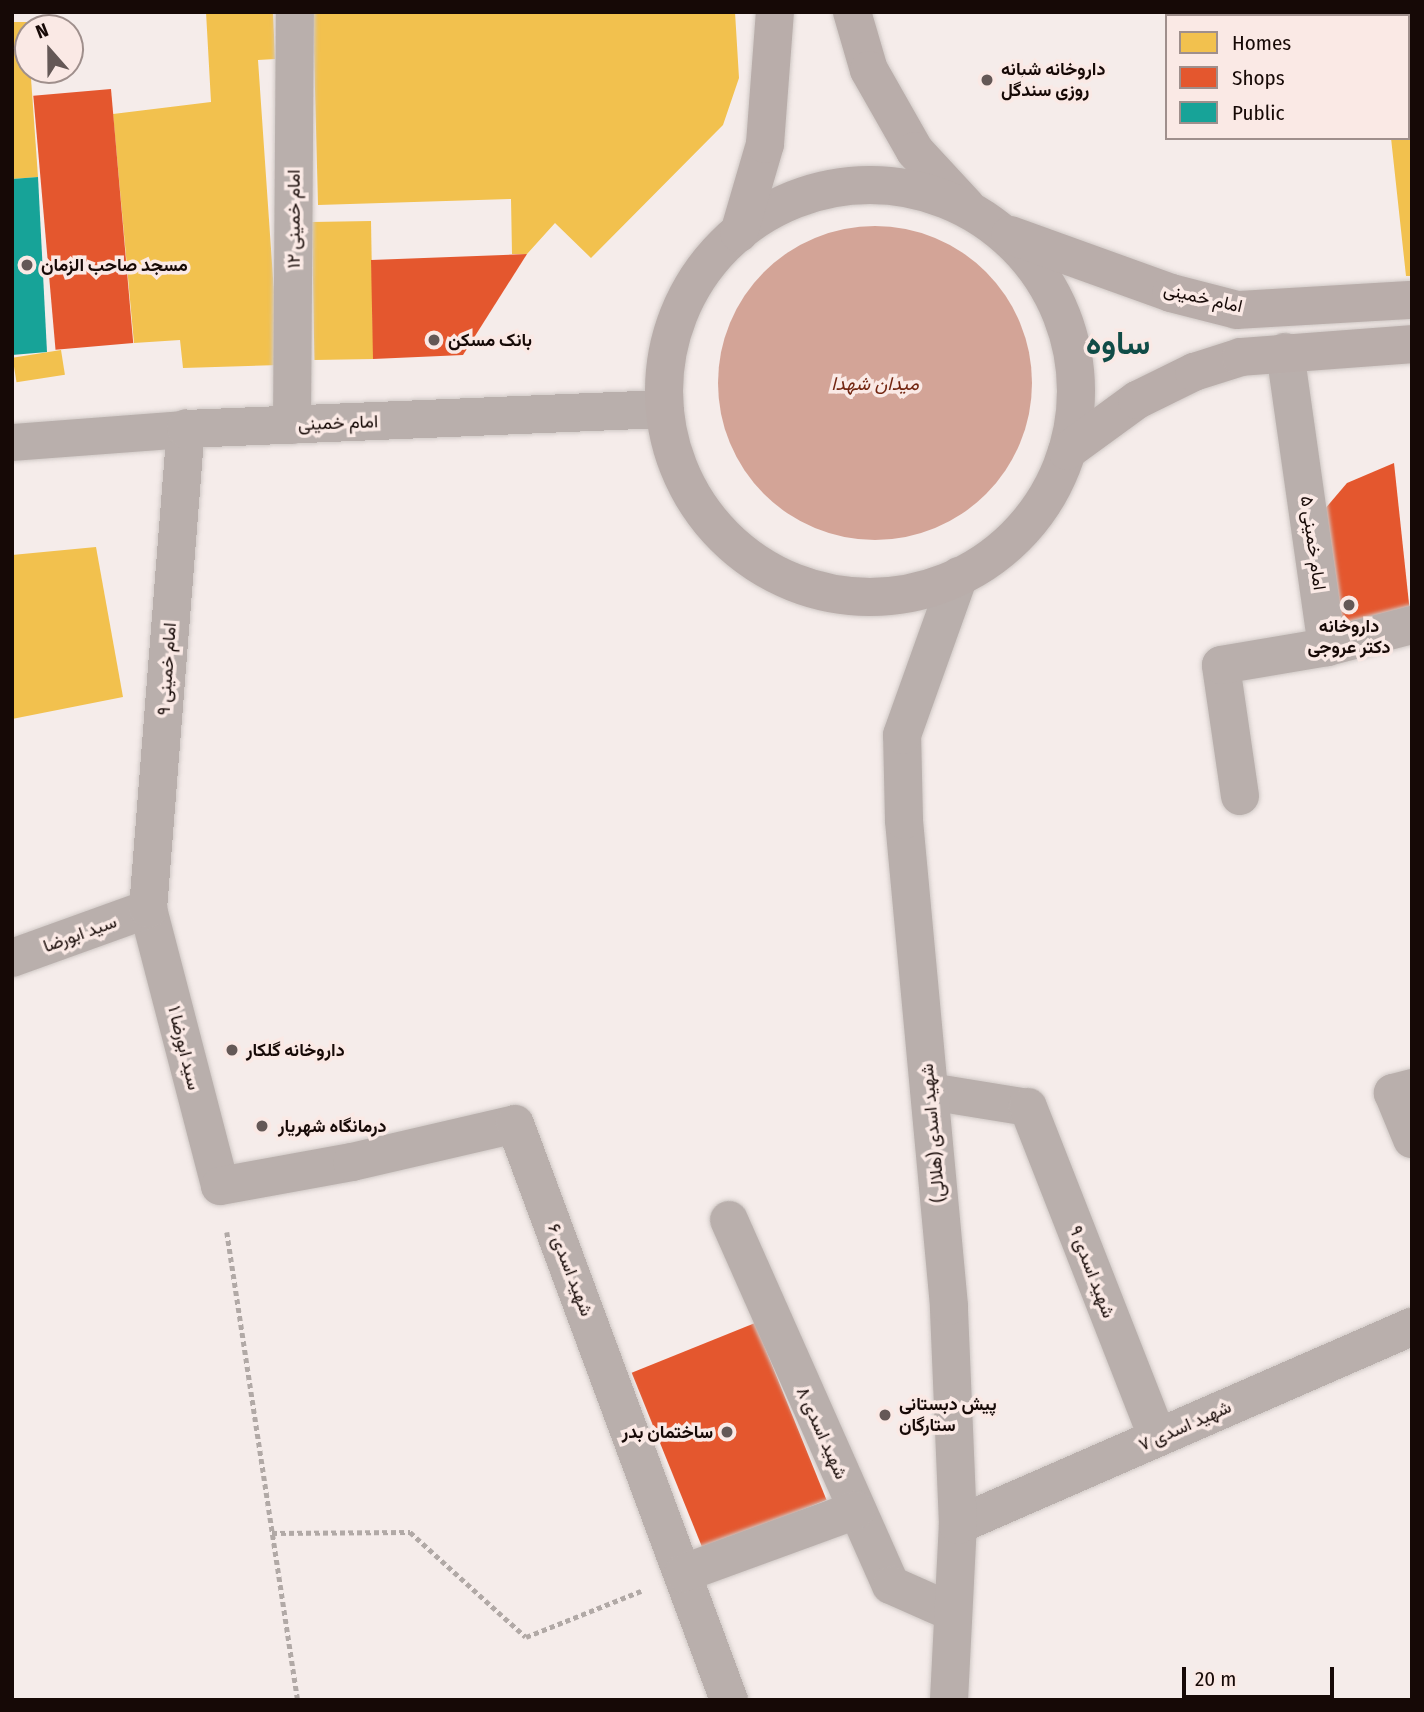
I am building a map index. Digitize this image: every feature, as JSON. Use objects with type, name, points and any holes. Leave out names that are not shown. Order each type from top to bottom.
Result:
[{"type":"main road","points":[[739,233],[765,144],[775,12]]},
{"type":"main road","points":[[852,12],[869,70],[915,151],[970,210],[1003,233],[1046,284],[1072,345],[1077,399],[1067,451],[1047,498],[1026,525],[989,559],[959,576],[912,592],[863,597],[813,588],[768,570],[728,540],[696,502],[675,457],[664,409],[670,343],[685,302],[708,264],[739,233],[778,208],[833,188],[903,188],[970,210]]},
{"type":"main road","name":"امام خمینی","points":[[1003,233],[1171,293],[1237,310],[1412,300]]},
{"type":"main road","points":[[1067,451],[1137,400],[1194,372],[1241,357],[1412,344]]},
{"type":"street","name":"امام خمینی ۱۲","points":[[292,425],[295,12]]},
{"type":"street","name":"امام خمینی ۵","points":[[1285,352],[1327,647]]},
{"type":"street","name":"امام خمینی","points":[[12,442],[186,429],[664,409]]},
{"type":"street","name":"امام خمینی ۹","points":[[148,909],[186,429]]},
{"type":"street","name":"شهید اسدی (هلالی)","points":[[949,1700],[957,1525],[949,1306],[904,820],[902,735],[959,576]]},
{"type":"street","points":[[1240,796],[1221,665],[1327,647],[1412,625]]},
{"type":"street","name":"سید ابورضا","points":[[12,958],[148,909]]},
{"type":"street","name":"سید ابورضا ۱","points":[[148,909],[220,1186]]},
{"type":"street","points":[[1412,1088],[1393,1093],[1412,1139]]},
{"type":"street","points":[[929,1091],[1028,1107]]},
{"type":"street","name":"شهید اسدی ۹","points":[[1028,1107],[1157,1437]]},
{"type":"street","name":"شهید اسدی ۶","points":[[220,1186],[352,1163],[515,1124],[729,1700]]},
{"type":"street","name":"شهید اسدی ۸","points":[[729,1220],[891,1585],[952,1612]]},
{"type":"street","name":"شهید اسدی ۷","points":[[957,1525],[1412,1327]]},
{"type":"street","points":[[684,1573],[856,1510]]},
{"type":"path","points":[[220,1186],[298,1700]]},
{"type":"path","points":[[272,1533],[410,1532],[526,1637],[684,1573]]},
{"type":"water","name":"میدان شهدا","points":[[875,226],[906,229],[935,238],[962,253],[986,272],[1005,296],[1020,323],[1029,352],[1032,383],[1029,414],[1020,443],[1005,470],[986,494],[962,513],[935,528],[906,537],[875,540],[844,537],[815,528],[788,513],[764,494],[745,470],[730,443],[721,414],[718,383],[721,352],[730,323],[745,296],[764,272],[788,253],[815,238],[844,229]]},
{"type":"building: Homes","points":[[206,12],[273,12],[275,59],[258,60],[279,365],[183,368],[180,340],[134,343],[113,114],[211,102]]},
{"type":"building: Homes","points":[[313,12],[735,12],[739,78],[723,125],[591,258],[555,223],[527,254],[512,254],[511,199],[318,205]]},
{"type":"building: Homes","points":[[14,22],[14,84],[31,84],[38,177],[12,179]]},
{"type":"building: Homes","points":[[1412,58],[1412,276],[1406,276],[1391,140],[1410,140]]},
{"type":"building: Homes","points":[[371,221],[373,359],[314,360],[312,222]]},
{"type":"building: Homes","points":[[61,350],[65,375],[17,382],[13,358]]},
{"type":"building: Homes","points":[[96,547],[123,697],[12,719],[12,555]]},
{"type":"building: Shops","points":[[111,89],[133,343],[56,350],[33,96]]},
{"type":"building: Shops","points":[[527,254],[463,355],[373,359],[371,260]]},
{"type":"building: Shops","points":[[1394,463],[1410,613],[1338,631],[1324,510],[1347,483]]},
{"type":"building: Shops","name":"ساختمان بدر","points":[[755,1323],[827,1500],[703,1550],[632,1373]]},
{"type":"building: Public","name":"مسجد صاحب الزمان","points":[[38,177],[47,352],[12,355],[12,179]]},
{"type":"place","name":"داروخانه شبانه روزی سندگل","points":[[987,80]]},
{"type":"place","name":"مسجد صاحب الزمان","points":[[27,265]]},
{"type":"place","name":"بانک مسکن","points":[[434,340]]},
{"type":"place","name":"داروخانه دکتر عروجی","points":[[1349,605]]},
{"type":"place","name":"داروخانه گلکار","points":[[232,1050]]},
{"type":"place","name":"درمانگاه شهریار","points":[[262,1126]]},
{"type":"place","name":"پیش دبستانی ستارگان","points":[[885,1415]]},
{"type":"place","name":"ساختمان بدر","points":[[727,1432]]},
{"type":"district","name":"ساوه","points":[[1118,343]]}]
